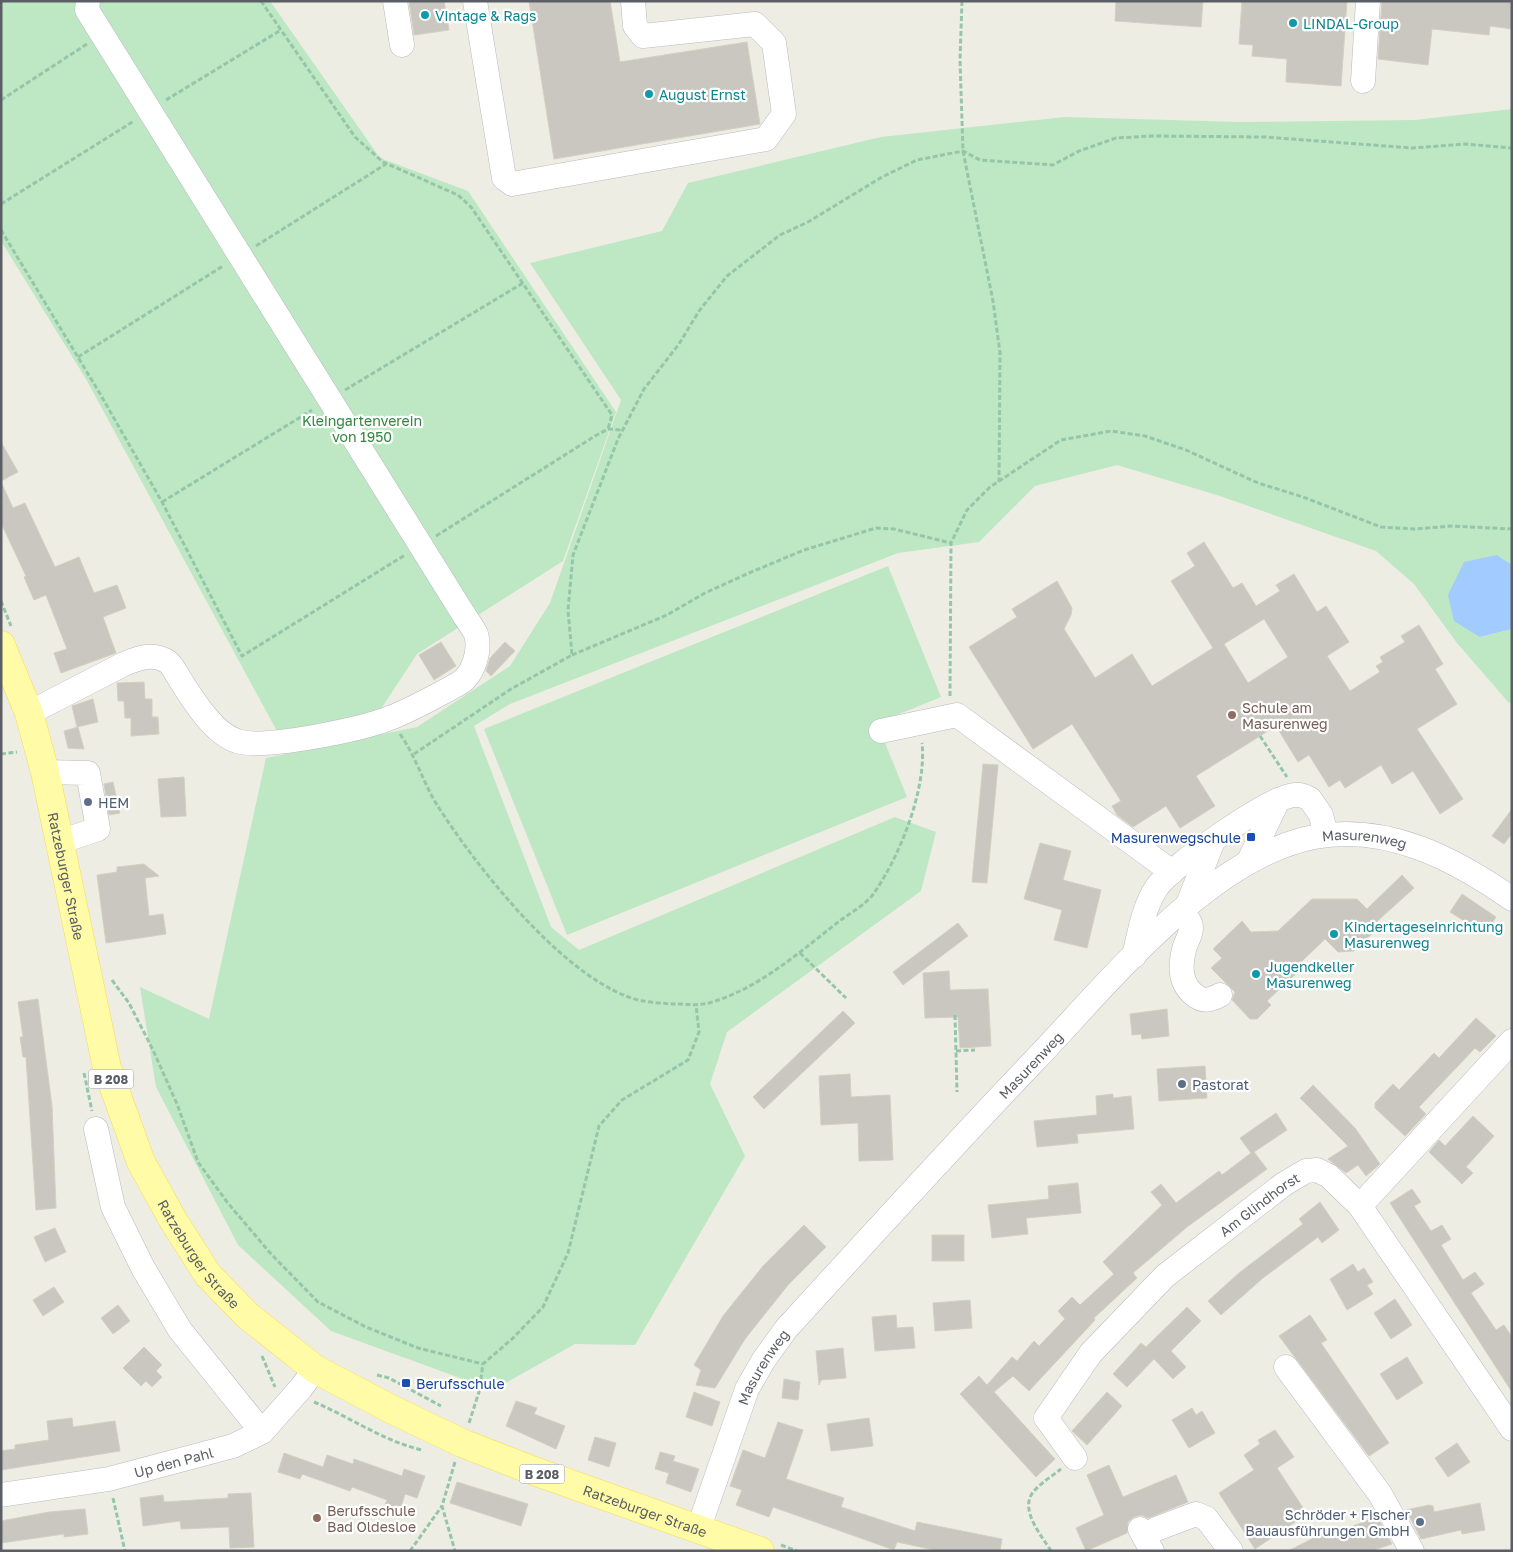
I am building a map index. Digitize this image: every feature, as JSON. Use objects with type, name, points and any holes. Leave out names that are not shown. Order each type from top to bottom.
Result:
[{"type":"main road","name":"Ratzeburger Straße","points":[[7,637],[45,772],[107,1068],[141,1162],[173,1220],[208,1275],[248,1316],[314,1369],[391,1409],[462,1442],[698,1530],[766,1546]]},
{"type":"street","points":[[29,713],[124,664],[141,657],[155,657],[168,662],[199,709],[218,728],[236,741],[253,744],[366,726],[390,718],[465,680],[476,659],[476,635],[464,614],[87,10],[88,1]]},
{"type":"street","points":[[395,1],[402,45]]},
{"type":"street","points":[[475,1],[504,178],[512,184],[766,139],[784,114],[774,43],[755,24],[644,36],[635,26],[633,1]]},
{"type":"street","points":[[1363,81],[1368,1]]},
{"type":"street","points":[[881,731],[957,715],[1172,872]]},
{"type":"street","points":[[45,772],[88,773],[98,829],[60,842]]},
{"type":"street","points":[[1134,956],[1144,913],[1150,898],[1159,885],[1189,856],[1287,791]]},
{"type":"street","points":[[1287,791],[1310,799],[1321,815],[1326,836]]},
{"type":"street","points":[[1249,861],[1287,791]]},
{"type":"street","points":[[1249,861],[1256,813]]},
{"type":"street","points":[[1211,887],[1236,825]]},
{"type":"street","name":"Masurenweg","points":[[698,1530],[747,1389],[762,1361],[786,1329],[984,1114],[1134,956],[1158,932],[1211,887],[1249,861],[1291,842],[1326,836],[1385,837],[1419,846],[1445,858],[1512,899]]},
{"type":"street","points":[[1213,841],[1184,909],[1191,927],[1181,967],[1181,976],[1187,988],[1198,998],[1210,1000],[1220,995]]},
{"type":"street","points":[[1158,932],[1189,856]]},
{"type":"street","points":[[1360,1206],[1512,1041]]},
{"type":"street","points":[[96,1129],[113,1207],[143,1268],[180,1330],[262,1432]]},
{"type":"street","name":"Am Glindhorst","points":[[1076,1458],[1046,1418],[1091,1353],[1165,1276],[1284,1184],[1306,1171],[1317,1170],[1329,1176],[1360,1206],[1512,1429]]},
{"type":"street","points":[[1286,1367],[1380,1494],[1412,1551]]},
{"type":"street","name":"Up den Pahl","points":[[1,1495],[109,1479],[233,1446],[262,1432],[296,1395],[314,1369]]},
{"type":"street","points":[[1149,1536],[1196,1514],[1206,1518],[1231,1551]]},
{"type":"path","points":[[262,1],[355,137],[382,162],[458,195],[471,207],[612,415],[608,429]]},
{"type":"path","points":[[962,1],[960,60],[963,151],[993,301],[1000,353],[999,482]]},
{"type":"path","points":[[1,100],[102,34]]},
{"type":"path","points":[[572,655],[568,610],[573,556],[622,430],[644,389],[679,344],[699,311],[727,276],[780,235],[808,222],[882,176],[917,160],[963,151],[980,160],[1053,164],[1079,151],[1116,138],[1152,136],[1265,137],[1412,148],[1465,144],[1512,148]]},
{"type":"path","points":[[1,230],[100,392],[157,494],[242,656]]},
{"type":"path","points":[[594,436],[608,429],[622,430]]},
{"type":"path","points":[[943,718],[950,694],[950,544],[967,510],[999,482],[1061,440],[1111,431],[1145,436],[1186,450],[1258,483],[1304,497],[1381,527],[1415,529],[1452,526],[1512,529]]},
{"type":"path","points":[[920,722],[923,754],[918,790],[901,844],[873,895],[800,954],[730,996],[696,1005],[653,1002],[626,996],[595,980],[557,949],[524,918],[478,864],[436,802],[414,754],[511,689],[572,655],[667,615],[705,593],[804,550],[876,528],[894,529],[950,544]]},
{"type":"path","points":[[1,601],[7,637]]},
{"type":"path","points":[[1260,736],[1287,791]]},
{"type":"path","points":[[1,754],[20,752],[17,743]]},
{"type":"path","points":[[800,954],[846,998]]},
{"type":"path","points":[[107,973],[129,1003],[154,1050],[177,1104],[198,1162],[227,1202],[271,1254],[318,1302],[366,1327],[418,1348],[483,1364]]},
{"type":"path","points":[[469,1424],[479,1392],[483,1364],[512,1340],[543,1307],[568,1253],[599,1126],[622,1100],[688,1060],[699,1032],[696,1005]]},
{"type":"path","points":[[955,1015],[957,1092]]},
{"type":"path","points":[[956,1051],[976,1050]]},
{"type":"path","points":[[259,1349],[274,1386],[335,1410],[393,1440],[428,1451]]},
{"type":"path","points":[[373,1374],[389,1378],[444,1408]]},
{"type":"path","points":[[460,1419],[476,1428]]},
{"type":"path","points":[[1052,1551],[1030,1514],[1029,1506],[1032,1492],[1076,1458]]},
{"type":"path","points":[[410,1551],[442,1506],[456,1459]]},
{"type":"path","points":[[109,1479],[125,1551]]},
{"type":"path","points":[[442,1506],[455,1551]]},
{"type":"path","points":[[766,1546],[797,1551]]},
{"type":"green space","name":"Kleingartenverein von 1950","points":[[1,1],[270,1],[380,158],[468,191],[616,412],[563,561],[417,654],[375,718],[278,733],[86,379],[1,241]]},
{"type":"green space","points":[[1512,109],[1512,565],[1497,555],[1480,637],[1512,629],[1512,701],[1509,703],[1457,643],[1414,584],[1376,551],[1220,496],[1117,465],[1035,486],[979,542],[898,553],[510,704],[474,726],[551,927],[579,950],[895,817],[936,832],[921,891],[727,1032],[710,1084],[745,1156],[635,1345],[575,1344],[493,1390],[331,1331],[238,1245],[156,1087],[140,987],[209,1019],[266,758],[417,727],[510,666],[550,603],[621,400],[530,263],[662,231],[688,183],[881,137],[1065,117],[1239,122],[1415,120]]},
{"type":"green space","points":[[888,566],[941,697],[877,723],[907,797],[567,935],[484,729]]},
{"type":"water","points":[[1497,555],[1512,565],[1512,629],[1480,637],[1454,621],[1448,595],[1464,562]]},
{"type":"building","name":"Vintage & Rags","points":[[409,1],[444,1],[449,30],[414,35]]},
{"type":"building","name":"August Ernst","points":[[529,1],[610,1],[620,62],[747,42],[760,124],[554,159]]},
{"type":"building","points":[[1116,1],[1203,1],[1201,27],[1115,21]]},
{"type":"building","name":"LINDAL-Group","points":[[1242,1],[1347,1],[1341,86],[1286,82],[1287,59],[1252,56],[1253,45],[1239,44]]},
{"type":"building","points":[[1382,1],[1512,1],[1512,29],[1490,26],[1489,35],[1432,29],[1428,65],[1378,59]]},
{"type":"building","points":[[1,442],[18,472],[1,481]]},
{"type":"building","points":[[1,482],[13,508],[25,503],[55,567],[79,557],[94,593],[117,585],[126,608],[103,617],[116,653],[61,673],[54,653],[67,649],[46,595],[34,600],[24,577],[26,576],[1,523]]},
{"type":"building","points":[[1204,542],[1233,588],[1242,583],[1256,606],[1280,591],[1276,585],[1294,574],[1317,612],[1326,606],[1349,642],[1327,656],[1350,691],[1380,672],[1376,666],[1383,662],[1380,657],[1405,642],[1401,636],[1419,625],[1443,664],[1435,669],[1457,704],[1417,729],[1463,799],[1440,814],[1413,771],[1392,784],[1381,765],[1345,788],[1340,780],[1329,787],[1309,755],[1298,762],[1276,726],[1196,776],[1215,806],[1180,828],[1166,806],[1133,827],[1117,815],[1112,806],[1121,801],[1072,724],[1033,749],[969,647],[1017,617],[1012,609],[1057,581],[1072,608],[1071,615],[1064,629],[1095,678],[1132,654],[1152,686],[1213,648],[1171,581],[1195,566],[1187,553]],"holes":[[[1264,619],[1288,657],[1248,683],[1224,644]]]},
{"type":"building","points":[[441,642],[456,666],[434,680],[419,655]]},
{"type":"building","points":[[505,642],[515,651],[491,676],[486,671],[490,658]]},
{"type":"building","points":[[144,682],[145,699],[152,699],[152,717],[158,717],[159,734],[131,736],[131,718],[125,718],[124,701],[118,701],[117,683]]},
{"type":"building","points":[[93,699],[98,722],[77,727],[72,706]]},
{"type":"building","points":[[78,727],[84,749],[68,748],[64,731]]},
{"type":"building","points":[[983,764],[998,765],[987,883],[972,882]]},
{"type":"building","points":[[184,777],[186,816],[161,817],[158,779]]},
{"type":"building","points":[[113,782],[120,813],[109,815],[104,784]]},
{"type":"building","points":[[1512,809],[1512,833],[1504,844],[1492,836]]},
{"type":"building","points":[[1040,843],[1071,851],[1063,880],[1101,890],[1087,948],[1054,940],[1062,910],[1024,899]]},
{"type":"building","points":[[144,864],[159,876],[145,878],[149,916],[163,914],[166,934],[106,943],[97,875],[117,872],[117,867]]},
{"type":"building","points":[[1402,875],[1414,888],[1373,925],[1377,929],[1354,951],[1338,952],[1325,939],[1299,964],[1302,968],[1267,1001],[1271,1005],[1257,1019],[1250,1019],[1232,1000],[1235,992],[1211,968],[1222,958],[1213,949],[1242,921],[1251,932],[1278,931],[1312,899],[1357,899],[1367,909]]},
{"type":"building","points":[[1462,894],[1496,917],[1485,934],[1450,912]]},
{"type":"building","points":[[958,923],[968,936],[903,985],[893,972]]},
{"type":"building","points":[[949,971],[950,990],[988,989],[991,1046],[960,1048],[958,1017],[925,1018],[923,973]]},
{"type":"building","points":[[38,999],[52,1106],[56,1208],[36,1210],[26,1057],[23,1057],[20,1037],[23,1037],[18,1002]]},
{"type":"building","points":[[1167,1009],[1169,1036],[1142,1039],[1141,1034],[1132,1035],[1130,1014]]},
{"type":"building","points":[[843,1011],[855,1023],[764,1109],[753,1097]]},
{"type":"building","points":[[1476,1018],[1496,1036],[1480,1052],[1475,1048],[1419,1107],[1426,1114],[1405,1136],[1375,1108],[1375,1103],[1393,1084],[1399,1090],[1434,1053],[1439,1058]]},
{"type":"building","name":"Pastorat","points":[[1205,1066],[1207,1098],[1159,1101],[1157,1069]]},
{"type":"building","points":[[850,1074],[851,1097],[890,1095],[893,1160],[859,1161],[858,1123],[821,1125],[819,1076]]},
{"type":"building","points":[[1313,1085],[1355,1128],[1380,1164],[1366,1176],[1358,1165],[1346,1173],[1328,1159],[1348,1146],[1300,1098]]},
{"type":"building","points":[[1113,1094],[1113,1098],[1131,1096],[1134,1129],[1077,1134],[1078,1143],[1037,1147],[1034,1121],[1097,1115],[1096,1096]]},
{"type":"building","points":[[1276,1113],[1287,1130],[1254,1152],[1267,1169],[1187,1227],[1133,1273],[1137,1278],[1094,1318],[1095,1320],[1029,1391],[1013,1376],[994,1392],[1055,1459],[1036,1477],[960,1394],[979,1376],[987,1385],[1012,1357],[1017,1361],[1034,1341],[1039,1346],[1065,1319],[1058,1311],[1072,1297],[1080,1305],[1114,1274],[1103,1262],[1162,1205],[1151,1192],[1161,1184],[1176,1203],[1219,1171],[1222,1175],[1251,1153],[1240,1138]]},
{"type":"building","points":[[1473,1116],[1494,1136],[1466,1167],[1473,1173],[1462,1184],[1429,1152],[1439,1140],[1445,1146]]},
{"type":"building","points":[[1078,1183],[1081,1213],[1026,1218],[1028,1234],[992,1238],[988,1205],[1049,1199],[1048,1186]]},
{"type":"building","points":[[1412,1189],[1421,1202],[1414,1206],[1431,1231],[1442,1225],[1451,1239],[1441,1245],[1463,1280],[1475,1272],[1484,1284],[1471,1293],[1496,1330],[1504,1325],[1512,1337],[1512,1392],[1390,1203]]},
{"type":"building","points":[[1320,1202],[1339,1230],[1322,1243],[1318,1237],[1263,1278],[1221,1315],[1208,1301],[1239,1273],[1303,1224],[1299,1219]]},
{"type":"building","points":[[804,1225],[826,1247],[788,1285],[745,1339],[715,1388],[696,1385],[701,1370],[694,1365],[723,1316],[763,1266]]},
{"type":"building","points":[[55,1228],[66,1252],[45,1262],[34,1237]]},
{"type":"building","points":[[932,1235],[964,1235],[964,1261],[932,1261]]},
{"type":"building","points":[[1353,1264],[1358,1272],[1364,1268],[1373,1282],[1367,1285],[1373,1294],[1347,1310],[1330,1279]]},
{"type":"building","points":[[54,1287],[64,1302],[43,1316],[33,1300]]},
{"type":"building","points":[[1395,1299],[1412,1325],[1391,1339],[1374,1313]]},
{"type":"building","points":[[970,1300],[972,1328],[935,1331],[933,1303]]},
{"type":"building","points":[[118,1305],[130,1321],[113,1334],[101,1318]]},
{"type":"building","points":[[1187,1307],[1201,1321],[1171,1351],[1186,1367],[1173,1379],[1154,1359],[1127,1387],[1113,1374],[1141,1343],[1146,1347]]},
{"type":"building","points":[[896,1315],[897,1328],[913,1327],[915,1348],[875,1351],[872,1317]]},
{"type":"building","points":[[1310,1315],[1327,1340],[1321,1343],[1389,1443],[1369,1456],[1279,1336]]},
{"type":"building","points":[[144,1347],[162,1365],[156,1371],[162,1377],[152,1387],[146,1381],[141,1386],[123,1368]]},
{"type":"building","points":[[843,1348],[846,1378],[821,1380],[819,1385],[816,1351]]},
{"type":"building","points":[[1407,1357],[1423,1383],[1397,1400],[1380,1374]]},
{"type":"building","points":[[784,1379],[800,1382],[798,1400],[782,1398]]},
{"type":"building","points":[[694,1392],[720,1402],[712,1426],[686,1417]]},
{"type":"building","points":[[1107,1392],[1122,1406],[1087,1445],[1072,1431]]},
{"type":"building","points":[[516,1401],[537,1408],[534,1414],[565,1426],[556,1449],[506,1426]]},
{"type":"building","points":[[1192,1408],[1196,1415],[1202,1411],[1215,1433],[1189,1448],[1172,1420]]},
{"type":"building","points":[[72,1418],[73,1427],[115,1421],[120,1451],[1,1470],[1,1451],[15,1449],[15,1445],[49,1440],[47,1421]]},
{"type":"building","points":[[869,1418],[873,1446],[831,1451],[827,1424]]},
{"type":"building","points":[[778,1422],[803,1430],[786,1479],[844,1498],[841,1507],[915,1531],[917,1522],[1002,1539],[1000,1551],[939,1551],[897,1542],[894,1550],[773,1507],[769,1517],[736,1505],[742,1490],[730,1486],[743,1450],[765,1458]]},
{"type":"building","points":[[1275,1430],[1294,1457],[1277,1468],[1307,1514],[1255,1549],[1219,1493],[1254,1470],[1244,1455],[1260,1444],[1258,1440]]},
{"type":"building","points":[[595,1437],[616,1443],[609,1467],[588,1460]]},
{"type":"building","points":[[1457,1443],[1470,1462],[1448,1477],[1435,1458]]},
{"type":"building","points":[[660,1452],[675,1456],[673,1461],[699,1469],[691,1492],[666,1483],[669,1473],[655,1469]]},
{"type":"building","points":[[284,1453],[323,1467],[327,1455],[353,1464],[354,1459],[402,1476],[404,1469],[425,1476],[417,1498],[405,1494],[400,1510],[385,1505],[387,1500],[352,1487],[350,1491],[302,1474],[300,1479],[278,1472]]},
{"type":"building","points":[[1109,1465],[1123,1497],[1176,1475],[1188,1502],[1148,1518],[1141,1515],[1134,1517],[1128,1522],[1127,1533],[1086,1551],[1076,1528],[1104,1515],[1087,1475]]},
{"type":"building","points":[[457,1482],[528,1504],[521,1526],[450,1503]]},
{"type":"building","points":[[251,1493],[254,1547],[230,1548],[229,1527],[181,1529],[180,1521],[143,1526],[140,1498],[163,1495],[164,1502],[228,1498],[228,1494]]},
{"type":"building","points":[[1480,1503],[1485,1530],[1462,1534],[1461,1530],[1421,1539],[1406,1510],[1429,1505],[1433,1506],[1434,1512]]},
{"type":"building","points":[[85,1509],[88,1534],[64,1537],[64,1534],[1,1543],[1,1521],[49,1512]]},
{"type":"building","points":[[1377,1517],[1392,1544],[1371,1551],[1288,1551],[1335,1527],[1337,1530],[1341,1528],[1342,1530]]},
{"type":"place","name":"Vintage & Rags","points":[[425,15]]},
{"type":"place","name":"LINDAL-Group","points":[[1293,23]]},
{"type":"place","name":"August Ernst","points":[[649,94]]},
{"type":"place","name":"Schule am Masurenweg","points":[[1232,715]]},
{"type":"place","name":"HEM","points":[[88,802]]},
{"type":"place","name":"Masurenwegschule","points":[[1251,837]]},
{"type":"place","name":"Kindertageseinrichtung Masurenweg","points":[[1334,934]]},
{"type":"place","name":"Jugendkeller Masurenweg","points":[[1256,974]]},
{"type":"place","name":"Pastorat","points":[[1182,1084]]},
{"type":"place","name":"Berufsschule","points":[[406,1383]]},
{"type":"place","name":"Berufsschule Bad Oldesloe","points":[[317,1518]]},
{"type":"place","name":"Schröder + Fischer Bauausführungen GmbH","points":[[1420,1522]]}]
